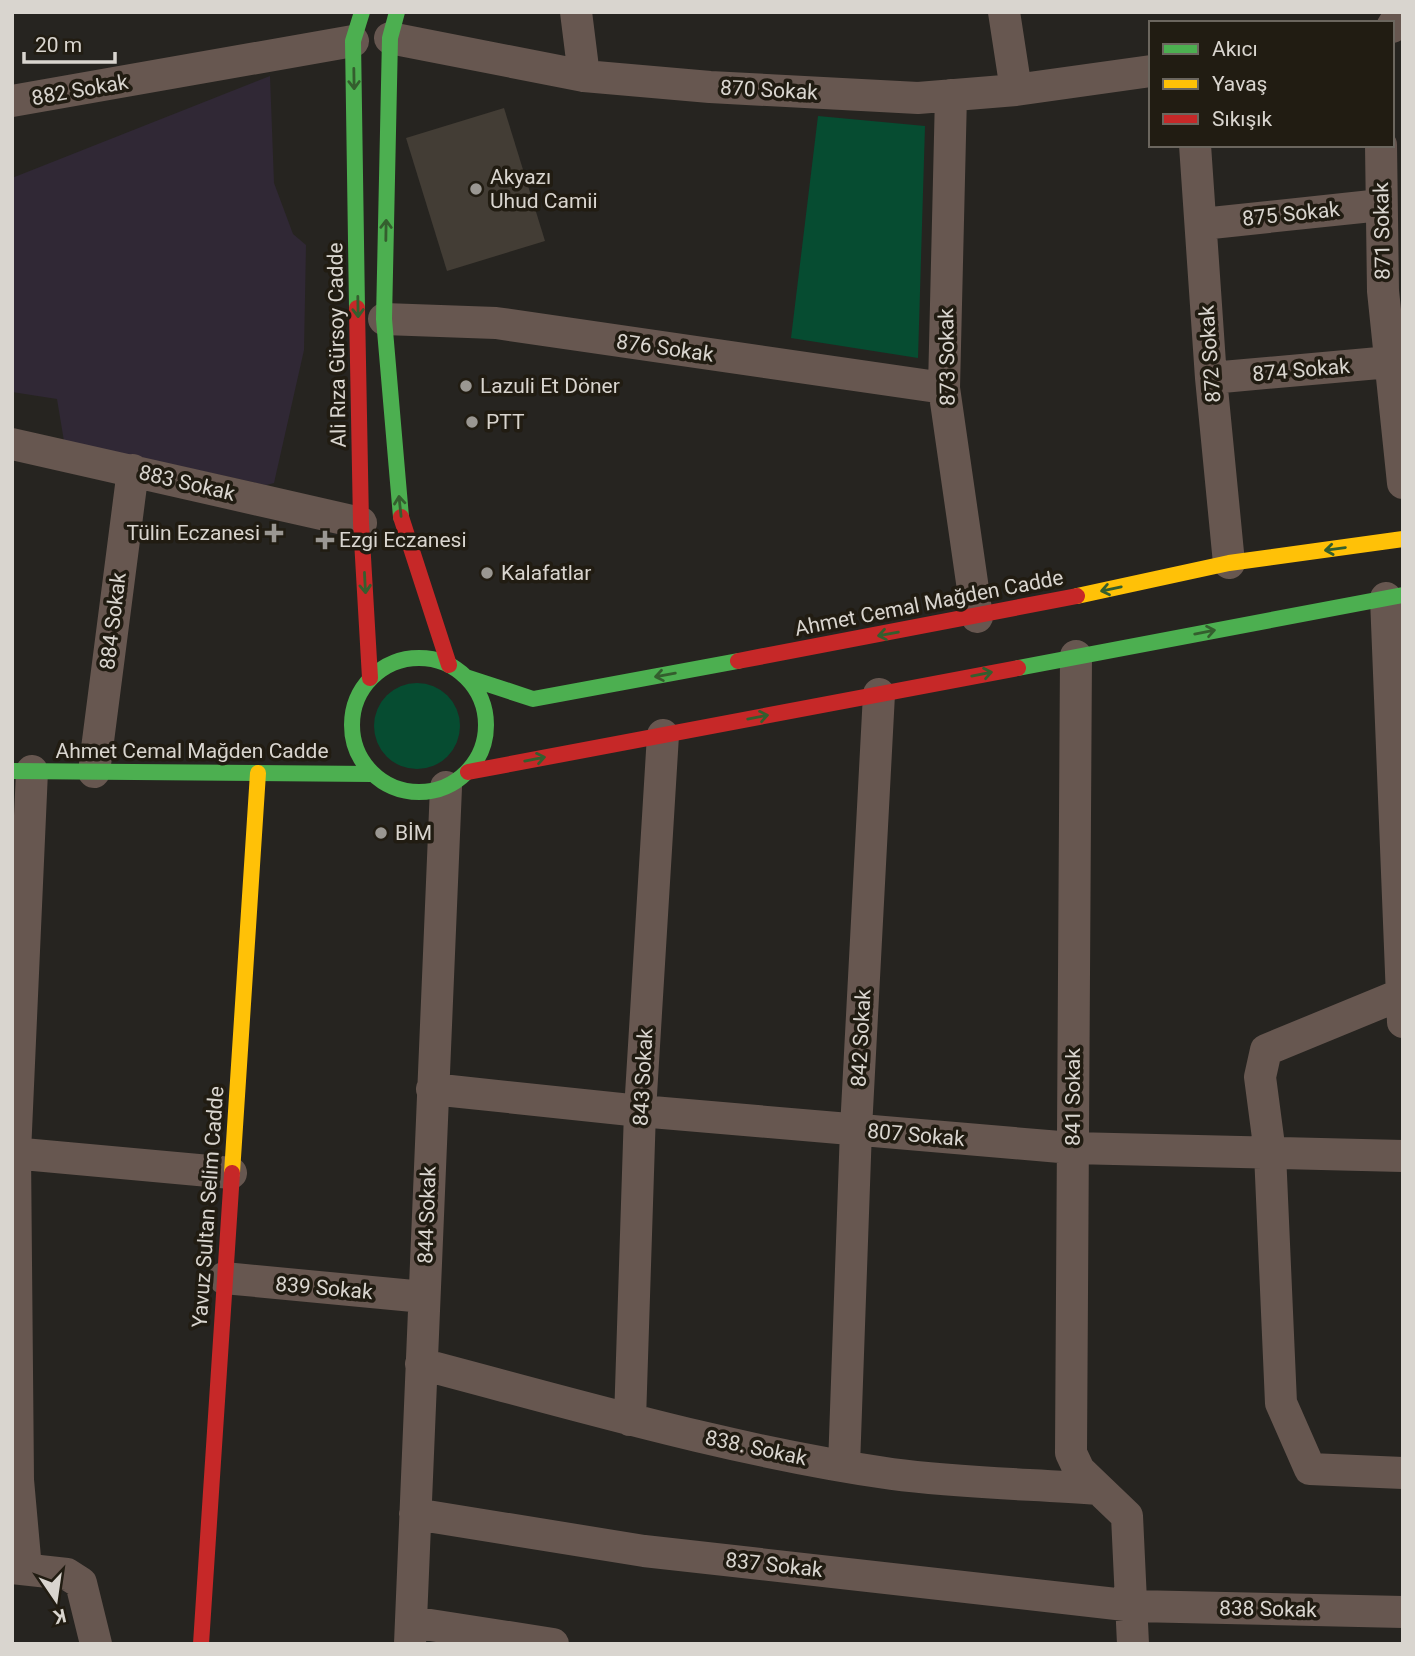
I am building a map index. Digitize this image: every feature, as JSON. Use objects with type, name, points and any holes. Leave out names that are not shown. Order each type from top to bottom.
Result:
[{"type":"main road","points":[[393,25],[384,319],[401,516],[449,665]]},
{"type":"main road","name":"Ali Rıza Gürsoy Cadde","points":[[358,27],[361,523],[370,678]]},
{"type":"main road","name":"Ahmet Cemal Mağden Cadde","points":[[466,677],[533,699],[977,617],[1229,563],[1403,539]]},
{"type":"main road","points":[[457,780],[480,755],[486,735],[486,714],[479,694],[466,677],[449,665],[429,658],[407,659],[388,665],[370,678],[358,696],[352,716],[352,737],[359,757],[372,774],[388,785],[407,792],[427,792],[457,780],[663,735],[1394,596]]},
{"type":"main road","name":"Ahmet Cemal Mağden Cadde","points":[[22,771],[372,774]]},
{"type":"main road","name":"Yavuz Sultan Selim Cadde","points":[[201,1644],[258,773]]},
{"type":"street","points":[[576,12],[584,76]]},
{"type":"street","points":[[1004,12],[1016,90]]},
{"type":"street","name":"870 Sokak","points":[[393,25],[584,76],[724,88],[918,98],[1016,90],[1149,71]]},
{"type":"street","name":"882 Sokak","points":[[12,101],[358,27]]},
{"type":"street","name":"873 Sokak","points":[[951,95],[944,388],[977,617]]},
{"type":"street","name":"872 Sokak","points":[[1195,147],[1211,378],[1229,563]]},
{"type":"street","name":"871 Sokak","points":[[1381,147],[1388,223],[1390,362],[1403,483]]},
{"type":"street","name":"875 Sokak","points":[[1202,224],[1388,223]]},
{"type":"street","name":"876 Sokak","points":[[384,319],[496,323],[944,388]]},
{"type":"street","name":"874 Sokak","points":[[1211,378],[1390,362]]},
{"type":"street","name":"883 Sokak","points":[[12,444],[361,523]]},
{"type":"street","name":"884 Sokak","points":[[94,772],[133,470]]},
{"type":"street","points":[[1394,596],[1402,1008],[1266,1050],[1260,1077],[1270,1153],[1281,1403],[1310,1469],[1403,1473]]},
{"type":"street","name":"841 Sokak","points":[[1076,656],[1071,1453],[1079,1470],[1126,1516],[1134,1606]]},
{"type":"street","name":"842 Sokak","points":[[844,1466],[856,1129],[879,694]]},
{"type":"street","name":"843 Sokak","points":[[630,1420],[640,1111],[663,735]]},
{"type":"street","points":[[22,771],[14,1153],[15,1480],[19,1569],[67,1574],[81,1583],[96,1644]]},
{"type":"street","name":"844 Sokak","points":[[410,1633],[432,1089],[457,780]]},
{"type":"street","name":"807 Sokak","points":[[432,1089],[640,1111],[1072,1148],[1403,1156]]},
{"type":"street","points":[[14,1153],[231,1173]]},
{"type":"street","name":"839 Sokak","points":[[224,1278],[424,1297]]},
{"type":"street","name":"838. Sokak","points":[[421,1364],[630,1420],[844,1466],[895,1474],[1098,1489]]},
{"type":"street","name":"837 Sokak","points":[[415,1514],[644,1551],[1134,1606]]},
{"type":"street","points":[[1133,1644],[1134,1606]]},
{"type":"street","name":"838 Sokak","points":[[1134,1606],[1403,1612]]},
{"type":"street","points":[[410,1633],[553,1644]]},
{"type":"shaded area","points":[[270,76],[274,183],[293,234],[306,245],[304,350],[274,483],[266,485],[64,441],[57,399],[12,392],[12,178]]},
{"type":"green space","points":[[818,116],[925,126],[918,358],[791,338]]},
{"type":"green space","points":[[417,683],[434,686],[448,695],[457,709],[460,726],[457,743],[448,757],[434,766],[417,769],[400,766],[386,757],[377,743],[374,726],[377,709],[386,695],[400,686]]},
{"type":"building","name":"Akyazı Uhud Camii","points":[[504,108],[545,241],[447,271],[406,138]]},
{"type":"traffic: fast","points":[[357,308],[353,41],[362,12]]},
{"type":"traffic: fast","points":[[397,12],[390,38],[384,319],[401,517]]},
{"type":"traffic: fast","points":[[1018,668],[1403,595]]},
{"type":"traffic: fast","points":[[419,658],[445,663],[466,678],[481,699],[486,725],[481,751],[466,772],[445,787],[419,792],[393,787],[372,772],[357,751],[352,725],[357,699],[372,678],[393,663],[419,658]]},
{"type":"traffic: fast","points":[[466,677],[533,699],[738,661]]},
{"type":"traffic: fast","points":[[12,771],[372,774]]},
{"type":"traffic: slow","points":[[1077,596],[1229,563],[1403,539]]},
{"type":"traffic: slow","points":[[232,1173],[258,773]]},
{"type":"traffic: jam","points":[[357,308],[361,523],[370,678]]},
{"type":"traffic: jam","points":[[401,517],[449,665]]},
{"type":"traffic: jam","points":[[738,661],[1077,596]]},
{"type":"traffic: jam","points":[[468,772],[1018,668]]},
{"type":"traffic: jam","points":[[201,1644],[232,1173]]},
{"type":"place","name":"Akyazı Uhud Camii","points":[[476,189]]},
{"type":"place","name":"Lazuli Et Döner","points":[[466,386]]},
{"type":"place","name":"PTT","points":[[472,422]]},
{"type":"place","name":"Tülin Eczanesi","points":[[274,533]]},
{"type":"place","name":"Ezgi Eczanesi","points":[[325,540]]},
{"type":"place","name":"Kalafatlar","points":[[487,573]]},
{"type":"place","name":"BİM","points":[[381,833]]}]
